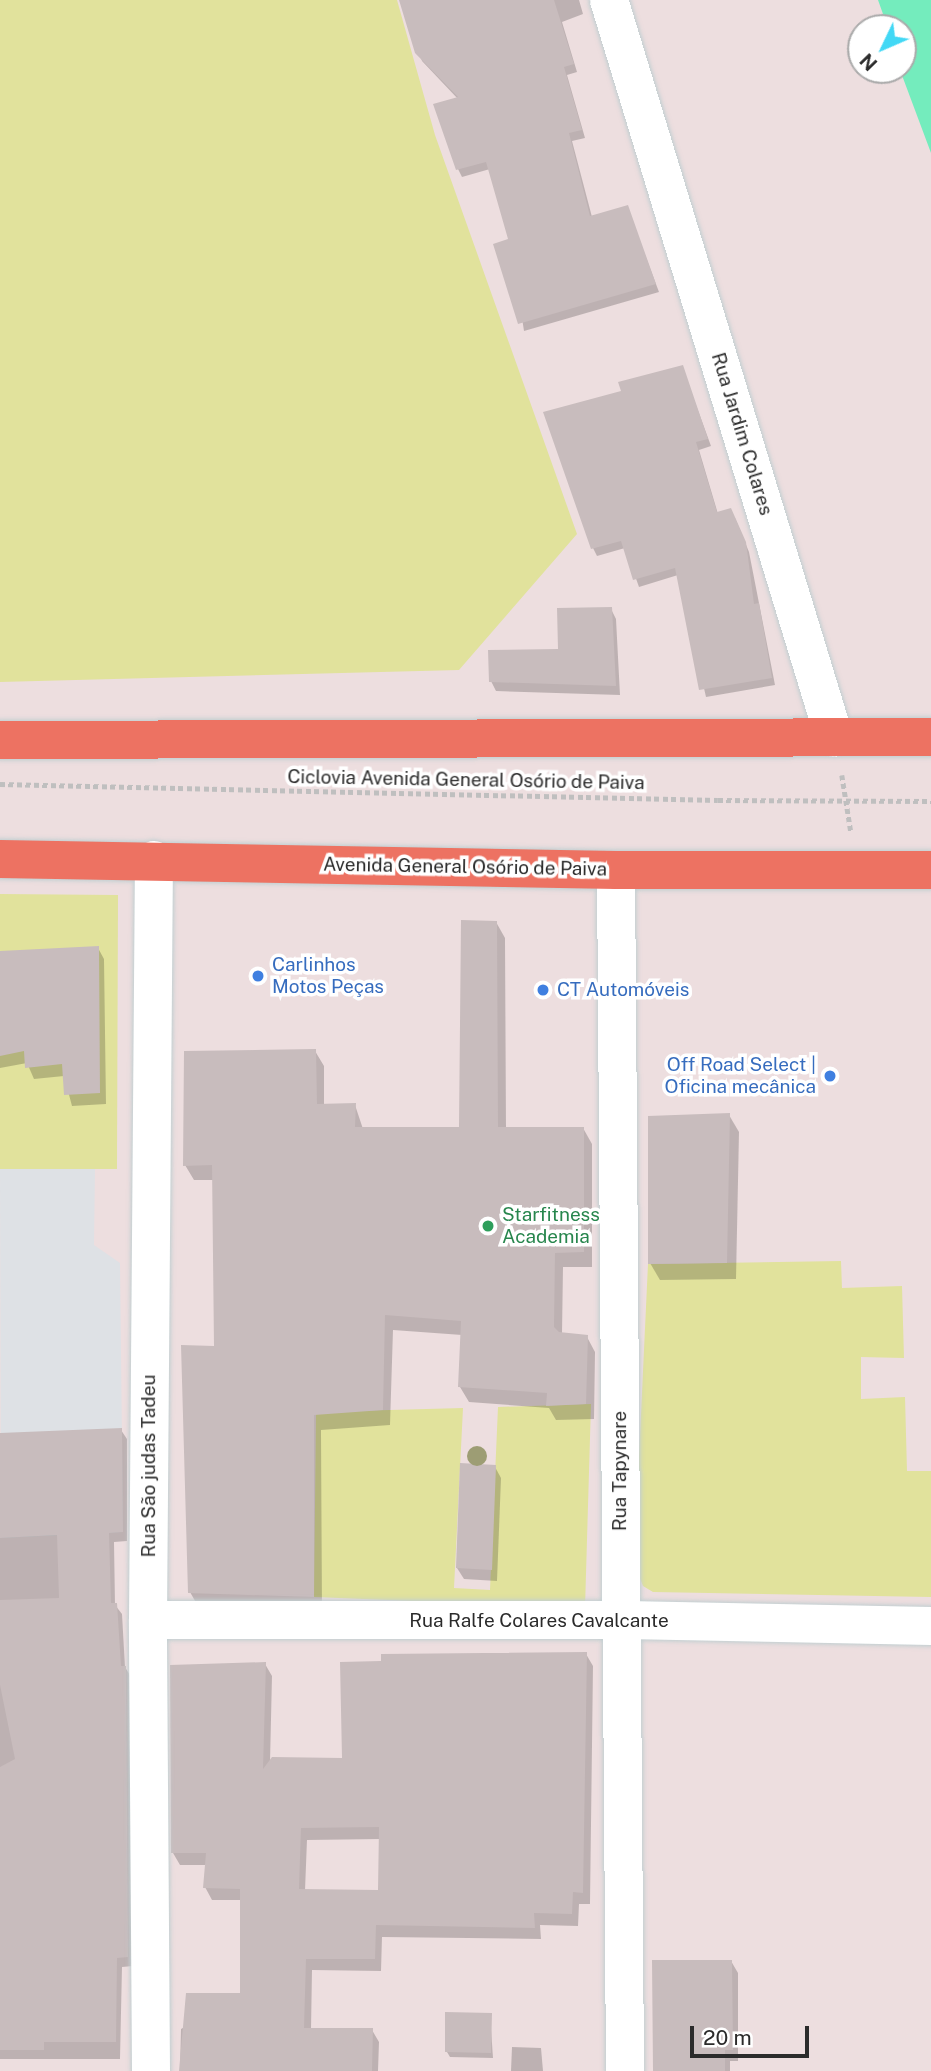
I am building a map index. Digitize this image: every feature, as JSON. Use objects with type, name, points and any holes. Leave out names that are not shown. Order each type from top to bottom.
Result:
[{"type":"main road","points":[[0,740],[931,737]]},
{"type":"main road","name":"Avenida General Osório de Paiva","points":[[0,859],[616,870],[931,870]]},
{"type":"street","name":"Rua Jardim Colares","points":[[609,0],[834,737]]},
{"type":"street","name":"Rua São judas Tadeu","points":[[151,2071],[148,1620],[154,860]]},
{"type":"street","name":"Rua Tapynare","points":[[616,870],[625,2071]]},
{"type":"street","name":"Rua Ralfe Colares Cavalcante","points":[[148,1620],[621,1620],[931,1626]]},
{"type":"path","points":[[834,737],[848,800],[854,871]]},
{"type":"path","name":"Ciclovia Avenida General Osório de Paiva","points":[[0,784],[931,801]]},
{"type":"shaded area","points":[[0,0],[397,0],[435,135],[577,534],[459,670],[0,682]]},
{"type":"shaded area","points":[[878,0],[931,0],[931,153],[905,84],[917,84],[917,14],[883,14]]},
{"type":"shaded area","points":[[0,894],[118,895],[117,1169],[0,1169]]},
{"type":"shaded area","points":[[0,1169],[95,1169],[94,1245],[120,1263],[123,1532],[1,1538]]},
{"type":"shaded area","points":[[841,1261],[842,1288],[902,1286],[904,1358],[861,1357],[861,1399],[905,1397],[907,1471],[931,1471],[931,1597],[653,1592],[643,1586],[634,1564],[648,1264]]},
{"type":"shaded area","points":[[591,1404],[585,1608],[314,1597],[316,1412],[463,1408],[454,1588],[490,1590],[498,1407]]},
{"type":"building","points":[[399,0],[554,0],[574,64],[564,67],[582,130],[569,133],[590,216],[628,205],[656,284],[518,324],[493,244],[508,239],[486,162],[456,170],[433,104],[458,97],[415,53]]},
{"type":"building","points":[[683,365],[708,439],[696,442],[717,512],[731,508],[746,542],[754,604],[759,603],[772,678],[699,690],[675,568],[633,580],[621,541],[591,549],[543,412],[621,391],[618,382]]},
{"type":"building","points":[[612,607],[616,686],[489,682],[488,650],[558,649],[557,608]]},
{"type":"building","points":[[461,920],[497,921],[498,1127],[584,1127],[584,1252],[555,1253],[554,1327],[559,1332],[588,1335],[586,1404],[546,1406],[547,1393],[458,1387],[461,1321],[385,1315],[383,1410],[314,1415],[314,1597],[188,1593],[181,1345],[214,1346],[212,1165],[183,1166],[184,1051],[316,1049],[317,1104],[356,1103],[355,1127],[459,1127]]},
{"type":"building","points":[[99,946],[100,1093],[64,1095],[62,1064],[25,1068],[24,1051],[0,1056],[0,951]]},
{"type":"building","points":[[730,1113],[727,1263],[648,1264],[648,1116]]},
{"type":"building","points":[[122,1428],[123,1532],[109,1533],[111,1603],[117,1603],[121,1666],[126,1666],[128,1957],[117,1958],[116,2042],[44,2042],[44,2050],[0,2050],[0,1767],[15,1759],[0,1685],[0,1600],[59,1598],[57,1535],[0,1538],[0,1433]]},
{"type":"building","points":[[460,1463],[496,1465],[492,1570],[456,1568]]},
{"type":"building","points":[[587,1652],[583,1893],[573,1892],[572,1914],[534,1913],[535,1928],[376,1925],[375,1959],[306,1959],[304,2028],[373,2028],[372,2071],[179,2071],[186,1993],[240,1993],[240,1889],[203,1888],[206,1853],[171,1853],[170,1665],[266,1662],[263,1769],[272,1757],[342,1758],[340,1662],[381,1661],[381,1654]],"holes":[[[379,1827],[378,1890],[299,1889],[301,1828]]]},
{"type":"building","points":[[652,1960],[732,1960],[733,2050],[725,2050],[725,2071],[653,2071]]},
{"type":"building","points":[[445,2012],[492,2013],[491,2053],[445,2052]]},
{"type":"place","name":"Carlinhos Motos Peças","points":[[258,976]]},
{"type":"place","name":"CT Automóveis","points":[[543,990]]},
{"type":"place","name":"Off Road Select | Oficina mecânica","points":[[830,1076]]},
{"type":"place","name":"Starfitness Academia","points":[[488,1226]]}]
